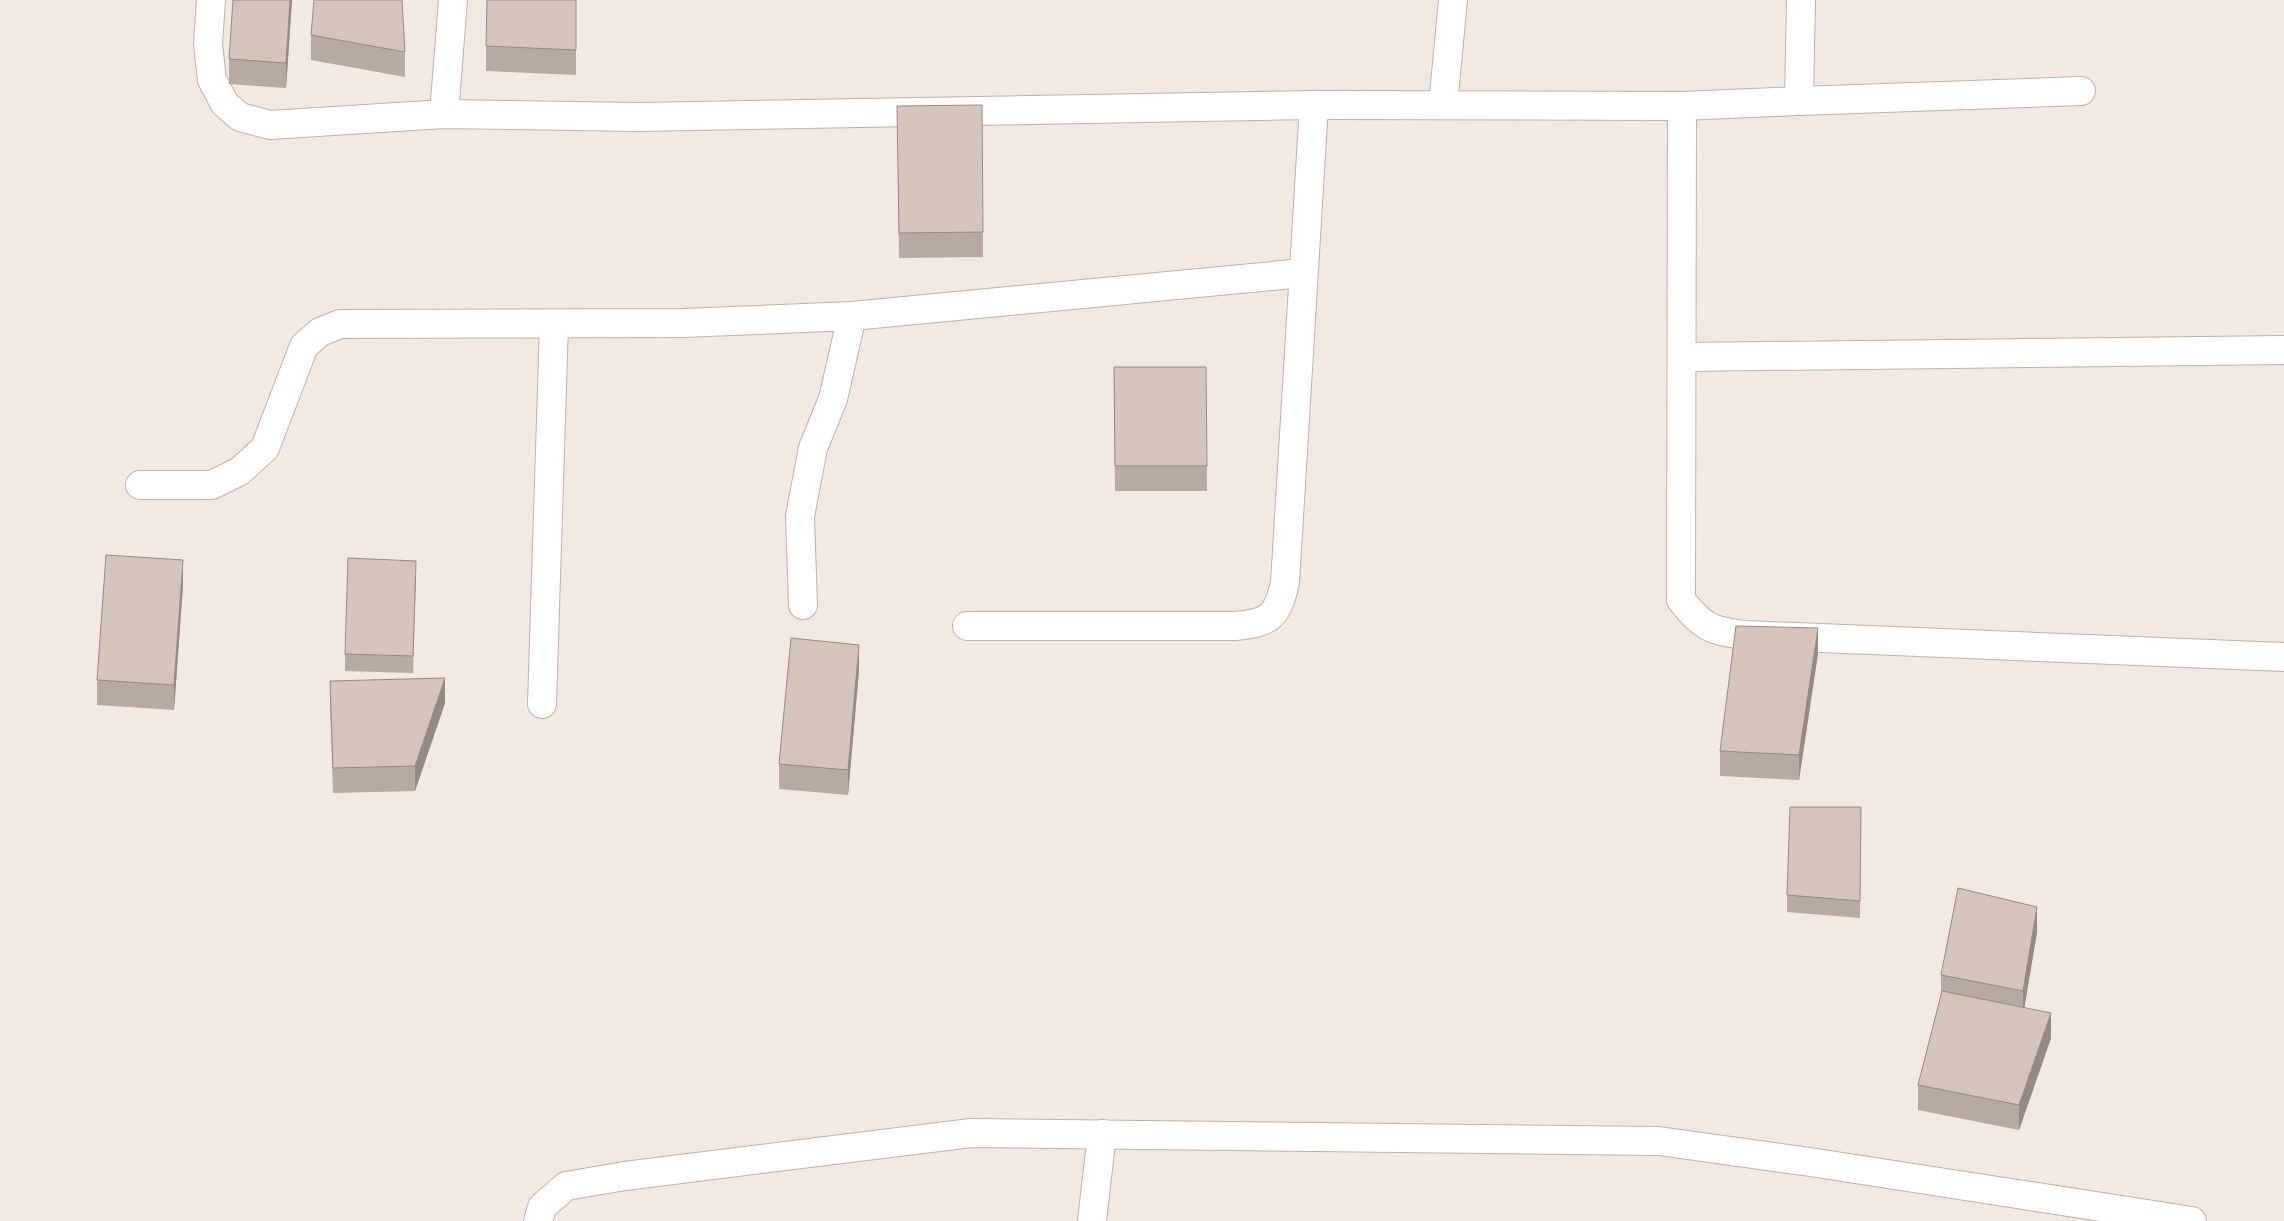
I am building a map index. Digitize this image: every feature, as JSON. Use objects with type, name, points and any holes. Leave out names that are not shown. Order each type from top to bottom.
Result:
[{"type":"street","points":[[211,0],[208,44],[212,80],[225,104],[240,117],[270,125],[444,114],[638,117],[1314,105],[1682,106],[2081,91]]},
{"type":"street","points":[[444,114],[453,0]]},
{"type":"street","points":[[1443,105],[1454,0]]},
{"type":"street","points":[[1798,101],[1801,0]]},
{"type":"street","points":[[967,626],[1235,626],[1257,624],[1270,617],[1280,601],[1285,583],[1314,105]]},
{"type":"street","points":[[1682,106],[1681,600],[1697,620],[1717,631],[1744,635],[2284,658]]},
{"type":"street","points":[[140,485],[212,485],[240,471],[265,448],[304,346],[320,332],[340,324],[683,323],[852,316],[1303,273]]},
{"type":"street","points":[[803,605],[800,516],[812,448],[833,399],[852,316]]},
{"type":"street","points":[[542,704],[554,324]]},
{"type":"street","points":[[1682,357],[2284,350]]},
{"type":"street","points":[[538,1221],[542,1207],[566,1186],[625,1176],[971,1133],[1659,1141],[1810,1162],[2192,1221]]},
{"type":"street","points":[[1092,1221],[1102,1134]]},
{"type":"building","points":[[233,0],[290,0],[286,63],[229,59]]},
{"type":"building","points":[[314,0],[402,0],[405,52],[311,35]]},
{"type":"building","points":[[487,0],[576,0],[576,50],[486,46]]},
{"type":"building","points":[[982,105],[983,232],[899,233],[897,106]]},
{"type":"building","points":[[1114,367],[1206,367],[1207,466],[1115,466]]},
{"type":"building","points":[[106,555],[183,560],[174,685],[97,680]]},
{"type":"building","points":[[348,558],[416,561],[413,656],[345,654]]},
{"type":"building","points":[[1736,626],[1818,628],[1799,755],[1720,751]]},
{"type":"building","points":[[791,638],[859,645],[848,770],[779,764]]},
{"type":"building","points":[[445,678],[415,766],[333,768],[330,681]]},
{"type":"building","points":[[1790,807],[1861,807],[1860,901],[1787,895]]},
{"type":"building","points":[[1958,888],[2037,907],[2023,991],[1941,975]]},
{"type":"building","points":[[1942,991],[2051,1013],[2019,1105],[1918,1085]]}]
